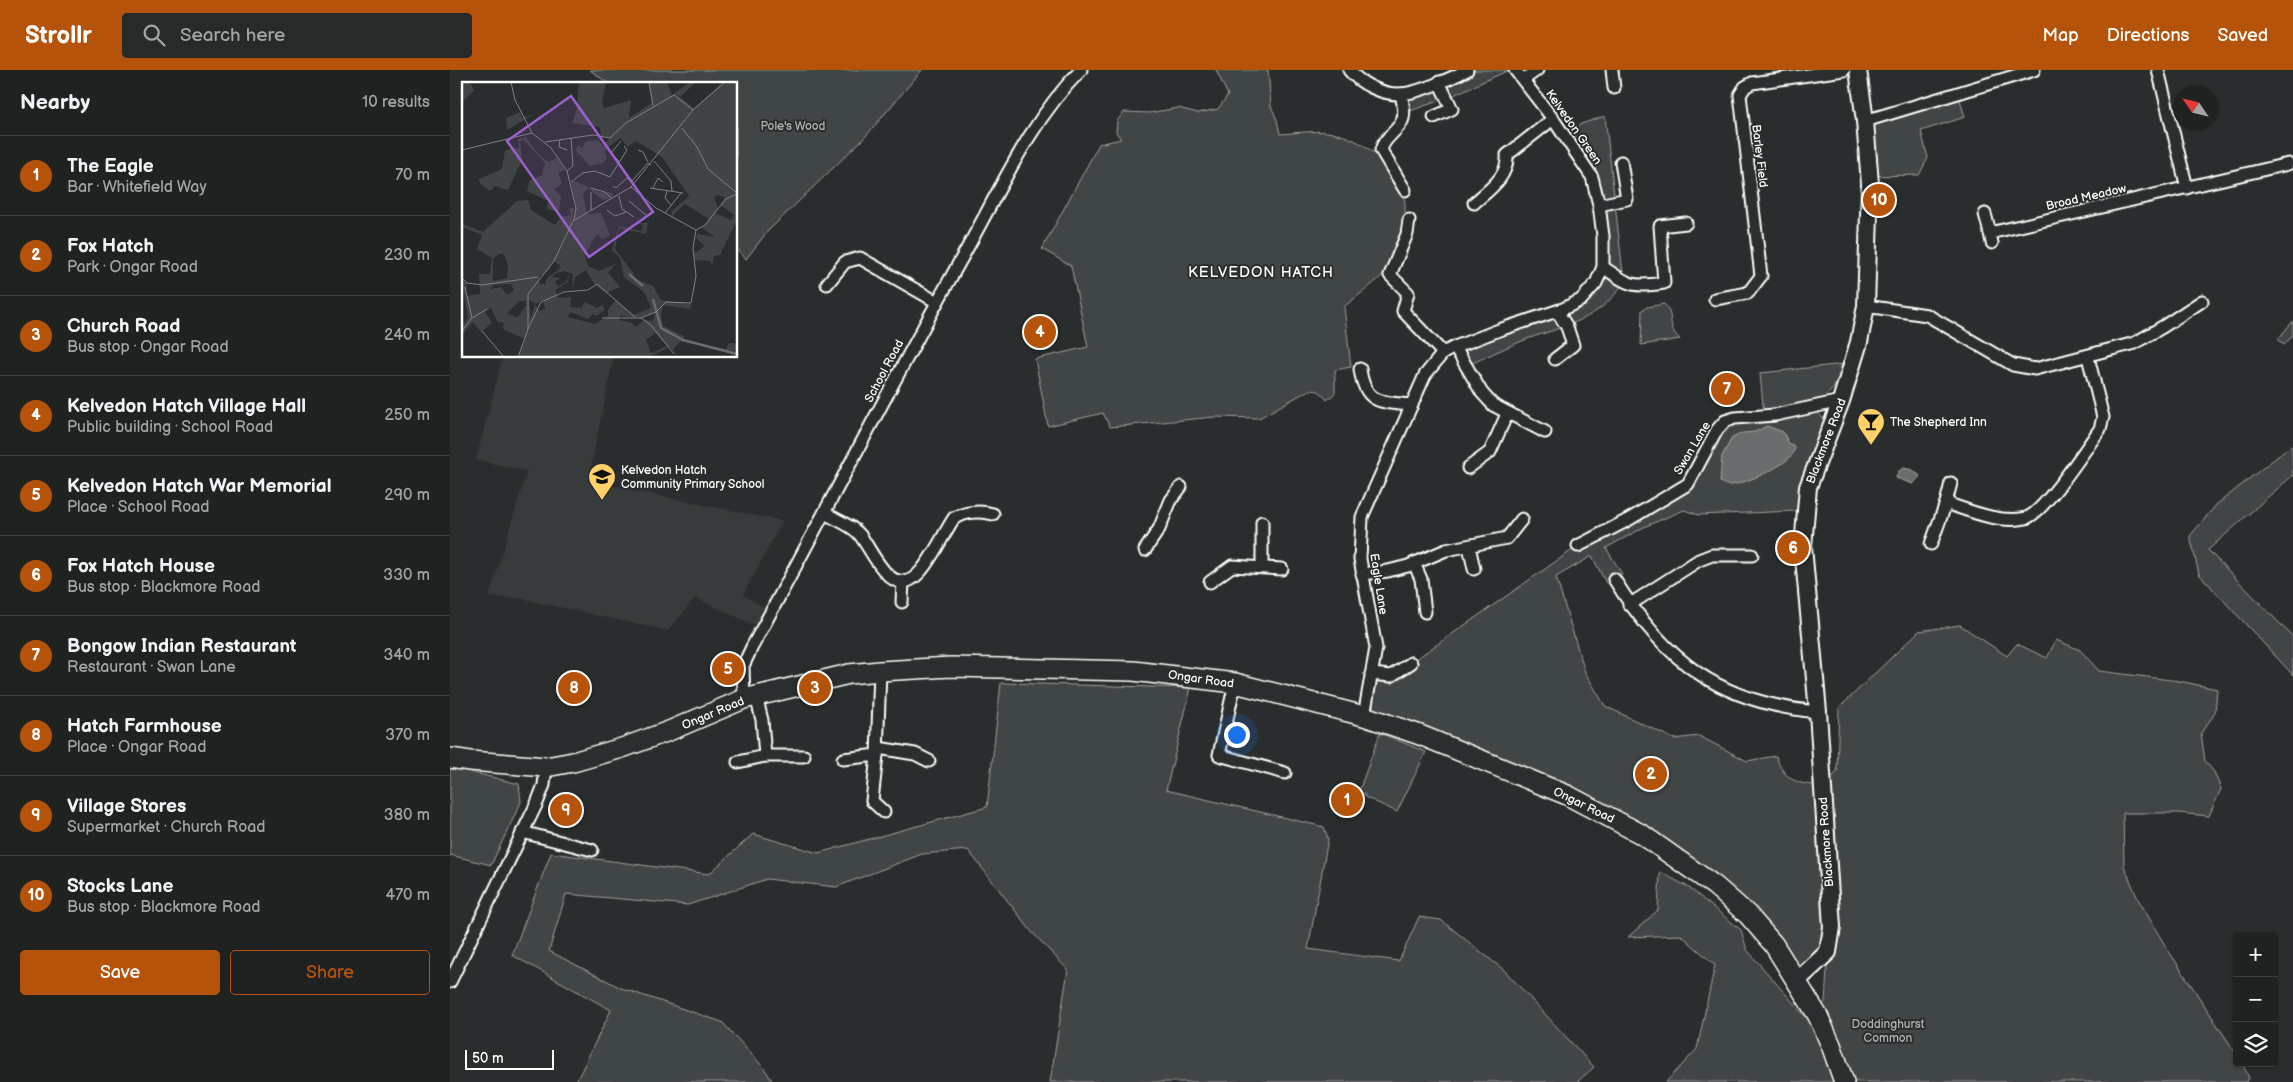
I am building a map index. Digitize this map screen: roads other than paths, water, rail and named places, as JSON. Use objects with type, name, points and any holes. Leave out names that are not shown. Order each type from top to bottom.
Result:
[{"type":"main road","name":"Ongar Road","points":[[450,758],[470,762],[546,767],[573,762],[622,748],[705,718],[750,697],[849,674],[880,671],[951,667],[1132,671],[1235,683],[1364,716],[1420,735],[1567,795],[1642,835],[1715,886],[1748,915],[1774,945],[1797,981],[1831,1044],[1844,1082]]},
{"type":"street","name":"School Road","points":[[766,756],[762,720],[750,697],[743,666],[937,302],[1034,130],[1063,88],[1081,70]]},
{"type":"street","points":[[1349,70],[1360,80],[1374,88],[1402,94],[1439,82],[1467,70]]},
{"type":"street","name":"Kelvedon Green","points":[[1515,70],[1553,120],[1592,177],[1600,205],[1603,267],[1596,283],[1581,300],[1545,315]]},
{"type":"street","points":[[1523,80],[1537,70]]},
{"type":"street","points":[[1612,70],[1614,88]]},
{"type":"street","name":"Barley Field","points":[[1715,299],[1748,293],[1761,276],[1740,95],[1752,83],[1811,72],[1844,70]]},
{"type":"street","name":"Blackmore Road","points":[[1797,981],[1828,952],[1832,927],[1818,712],[1803,547],[1808,487],[1841,401],[1859,342],[1866,306],[1870,184],[1865,121],[1858,70]]},
{"type":"street","points":[[1865,121],[2034,70]]},
{"type":"street","points":[[2158,70],[2187,188]]},
{"type":"street","points":[[1434,117],[1452,109],[1439,82]]},
{"type":"street","points":[[1402,94],[1404,113],[1401,123],[1387,138],[1381,150],[1405,190]]},
{"type":"street","points":[[1474,202],[1492,188],[1506,170],[1508,164],[1507,155],[1553,120]]},
{"type":"street","name":"Kelvedon Green","points":[[1600,205],[1627,199],[1621,162]]},
{"type":"street","name":"Broad Meadow","points":[[1985,214],[1991,238],[2288,164]]},
{"type":"street","points":[[1409,220],[1407,234],[1390,274],[1408,293],[1403,311],[1406,316],[1415,322],[1443,354]]},
{"type":"street","points":[[1603,267],[1636,286],[1664,283],[1660,226],[1686,223]]},
{"type":"street","points":[[827,284],[845,262],[860,258],[937,302]]},
{"type":"street","points":[[1866,306],[1927,316],[2013,365],[2035,369],[2088,357],[2134,343],[2202,301]]},
{"type":"street","points":[[1555,359],[1573,345],[1567,327],[1557,311]]},
{"type":"street","name":"Eagle Lane","points":[[1364,716],[1376,648],[1362,574],[1360,554],[1362,517],[1425,375],[1443,354],[1455,347],[1545,315]]},
{"type":"street","points":[[1455,347],[1482,393],[1493,405],[1507,414],[1545,432]]},
{"type":"street","points":[[1946,504],[2009,519],[2028,518],[2048,500],[2100,429],[2103,417],[2088,357]]},
{"type":"street","points":[[1360,369],[1362,384],[1369,396],[1379,402],[1412,405]]},
{"type":"street","name":"Swan Lane","points":[[1578,546],[1628,520],[1688,484],[1717,430],[1725,422],[1735,418],[1775,415],[1841,401]]},
{"type":"street","points":[[1468,468],[1490,452],[1507,414]]},
{"type":"street","points":[[1931,544],[1946,504],[1951,484]]},
{"type":"street","points":[[1146,550],[1159,529],[1171,500],[1181,486]]},
{"type":"street","points":[[825,514],[854,529],[886,575],[894,580],[903,581],[911,580],[920,573],[954,518],[962,514],[983,511],[993,514]]},
{"type":"street","points":[[1362,574],[1388,571],[1414,564],[1446,550],[1507,538],[1522,520]]},
{"type":"street","points":[[1262,522],[1262,567]]},
{"type":"street","points":[[1469,546],[1474,569]]},
{"type":"street","points":[[1630,605],[1699,560],[1712,555],[1752,555]]},
{"type":"street","points":[[1414,564],[1421,579],[1425,612]]},
{"type":"street","points":[[1210,582],[1232,566],[1282,569]]},
{"type":"street","points":[[1614,579],[1630,605],[1654,637],[1700,675],[1719,686],[1752,700],[1788,709],[1818,712]]},
{"type":"street","points":[[902,602],[903,581]]},
{"type":"street","points":[[1372,674],[1390,676],[1411,663]]},
{"type":"street","points":[[880,671],[878,752],[872,801],[884,812]]},
{"type":"street","points":[[1235,683],[1219,755],[1284,773]]},
{"type":"street","points":[[843,759],[878,752],[915,754],[929,761]]},
{"type":"street","points":[[738,762],[766,756],[804,756]]},
{"type":"street","points":[[450,982],[544,785],[546,767]]},
{"type":"street","points":[[522,832],[592,850]]},
{"type":"place","name":"Stocks Lane","points":[[1879,200]]},
{"type":"place","name":"Kelvedon Hatch Village Hall","points":[[1040,332]]},
{"type":"place","name":"Bongow Indian Restaurant","points":[[1727,389]]},
{"type":"place","name":"The Shepherd Inn","points":[[1871,446]]},
{"type":"place","name":"Kelvedon Hatch Community Primary School","points":[[602,501]]},
{"type":"place","name":"Fox Hatch House","points":[[1793,548]]},
{"type":"place","name":"Kelvedon Hatch War Memorial","points":[[728,669]]},
{"type":"place","name":"Hatch Farmhouse","points":[[574,688]]},
{"type":"place","name":"Church Road","points":[[815,688]]},
{"type":"place","name":"Fox Hatch","points":[[1651,774]]},
{"type":"place","name":"The Eagle","points":[[1347,800]]},
{"type":"place","name":"Village Stores","points":[[566,810]]},
{"type":"district","name":"KELVEDON HATCH","points":[[1261,272]]},
{"type":"park label","name":"Pole's Wood","points":[[793,126]]},
{"type":"park label","name":"Doddinghurst Common","points":[[1888,1031]]}]
